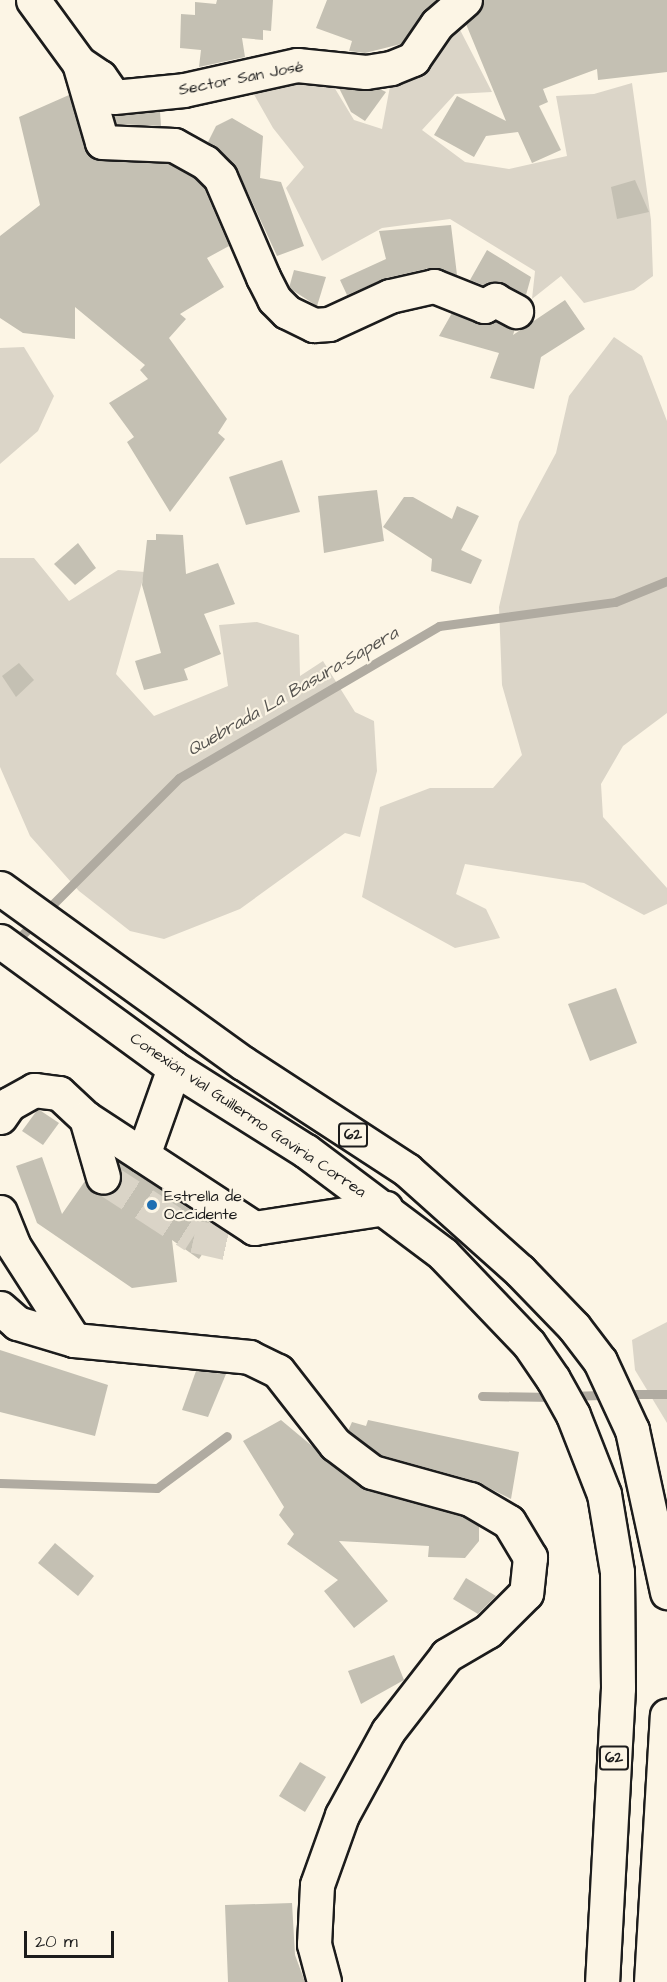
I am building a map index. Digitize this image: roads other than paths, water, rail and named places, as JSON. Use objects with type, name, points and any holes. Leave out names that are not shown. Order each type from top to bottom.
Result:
[{"type":"main road","name":"Sector San José","points":[[33,0],[79,63],[100,77],[114,97],[184,90],[297,65],[366,72],[413,59],[437,24],[465,0]]},
{"type":"main road","points":[[79,63],[102,142],[174,145],[205,162],[220,177],[266,284],[287,312],[315,325],[329,324],[363,305],[434,286],[484,306],[495,300],[516,311]]},
{"type":"main road","name":"62","points":[[0,888],[110,970],[407,1170],[520,1271],[574,1327],[600,1361],[632,1430],[656,1526],[667,1592]]},
{"type":"main road","name":"Conexión vial Guillermo Gaviria Correa","points":[[0,941],[174,1068],[306,1150],[443,1254],[530,1344],[578,1425],[614,1534],[618,1688],[602,1982]]},
{"type":"main road","points":[[143,1155],[174,1068]]},
{"type":"main road","points":[[0,1117],[9,1104],[34,1090],[59,1093],[86,1118],[143,1155],[245,1236],[385,1208]]},
{"type":"main road","points":[[86,1118],[103,1177]]},
{"type":"main road","points":[[0,1212],[13,1245],[74,1340]]},
{"type":"main road","points":[[0,1308],[17,1323],[74,1340],[249,1357],[278,1371],[335,1444],[372,1472],[470,1498],[509,1522],[530,1557],[526,1593],[488,1631],[447,1655],[388,1731],[342,1815],[317,1885],[314,1944],[324,1982]]},
{"type":"main road","points":[[651,1982],[667,1715]]},
{"type":"waterway","name":"Quebrada La Basura-Sapera","points":[[14,943],[179,778],[439,626],[615,602],[667,581]]},
{"type":"waterway","points":[[621,1394],[667,1394]]},
{"type":"waterway","points":[[570,1396],[608,1395]]},
{"type":"waterway","points":[[482,1396],[554,1397]]},
{"type":"waterway","points":[[0,1483],[157,1488],[227,1436]]},
{"type":"tunnel","points":[[103,1177],[194,1236],[235,1245]]},
{"type":"place","name":"Estrella de Occidente","points":[[152,1205]]}]
